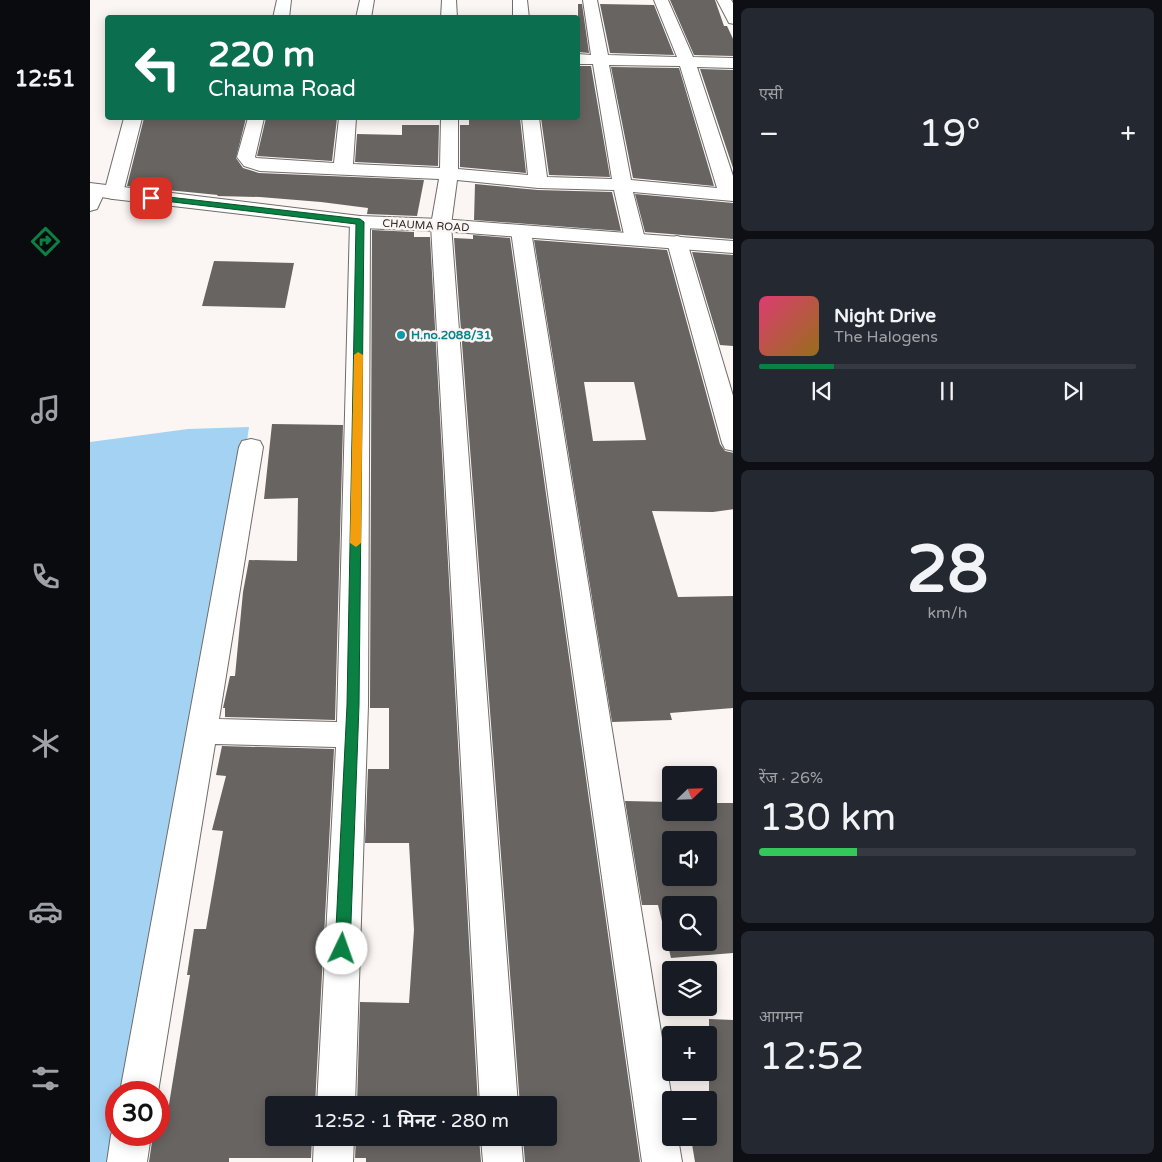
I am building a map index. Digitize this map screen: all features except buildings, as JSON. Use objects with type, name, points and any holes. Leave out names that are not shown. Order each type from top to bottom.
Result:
[{"type":"street","points":[[281,15],[284,0]]},
{"type":"street","points":[[364,15],[367,0]]},
{"type":"street","points":[[449,0],[450,15]]},
{"type":"street","points":[[520,0],[521,15]]},
{"type":"street","points":[[590,0],[622,185],[635,239]]},
{"type":"street","points":[[255,120],[246,156],[250,162],[260,165],[449,174],[538,182],[622,185],[731,195],[687,62],[661,0]]},
{"type":"street","points":[[724,0],[733,20]]},
{"type":"street","points":[[580,59],[733,63]]},
{"type":"street","points":[[97,194],[132,120]]},
{"type":"street","points":[[343,168],[348,120]]},
{"type":"street","points":[[450,120],[449,174],[441,225],[498,1096]]},
{"type":"street","points":[[531,120],[538,182]]},
{"type":"street","name":"CHAUMA ROAD","points":[[97,194],[360,222],[441,225],[677,242],[733,248]]},
{"type":"street","points":[[336,1096],[352,735],[360,222]]},
{"type":"street","points":[[522,231],[662,1162]]},
{"type":"street","points":[[677,242],[733,443]]},
{"type":"street","points":[[141,1081],[251,447]]},
{"type":"street","points":[[202,731],[352,735]]},
{"type":"street","points":[[127,1162],[129,1146]]},
{"type":"street","points":[[333,1162],[334,1146]]},
{"type":"street","points":[[502,1146],[503,1162]]},
{"type":"water","points":[[249,427],[155,1081],[105,1081],[105,1146],[127,1146],[143,1162],[90,1162],[90,442],[188,429]]},
{"type":"slow traffic","points":[[356,543],[358,355]]},
{"type":"place","name":"H.no.2088/31","points":[[401,335]]},
{"type":"route","points":[[151,198],[360,222],[353,705],[342,949]]}]
